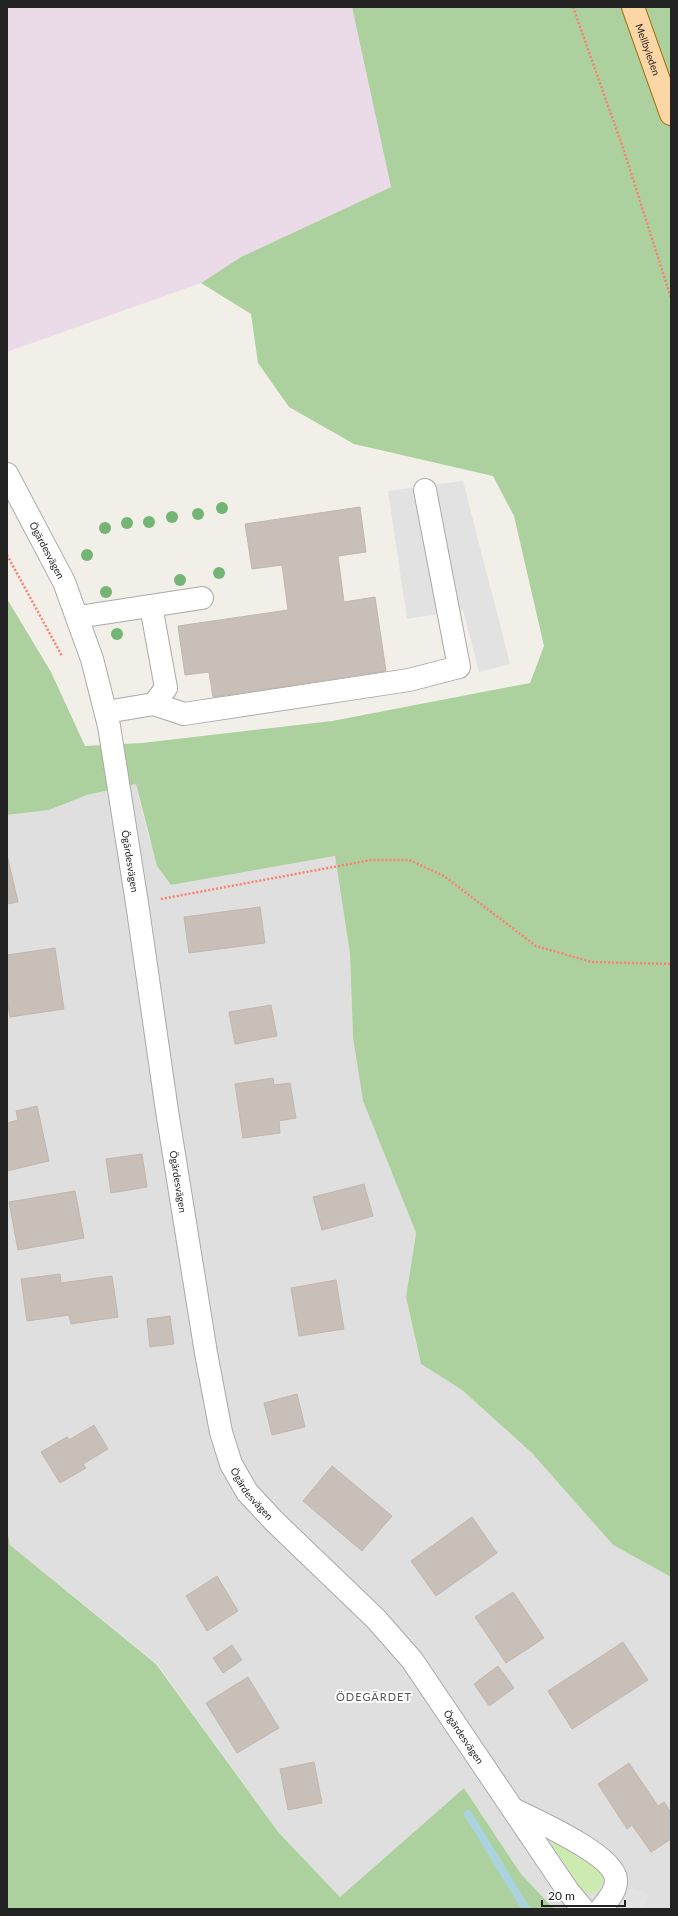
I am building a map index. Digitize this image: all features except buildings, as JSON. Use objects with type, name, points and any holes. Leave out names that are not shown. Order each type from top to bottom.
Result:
[{"type":"main road","name":"Mellbyleden","points":[[633,7],[671,114]]},
{"type":"street","name":"Ögärdesvägen","points":[[7,474],[61,576],[78,617],[92,658],[106,712],[137,903],[167,1111],[206,1354],[221,1432],[231,1464],[252,1498],[376,1619],[412,1660],[568,1891],[583,1909]]},
{"type":"street","points":[[106,712],[154,704],[184,714],[409,680],[459,667],[425,490]]},
{"type":"street","points":[[78,617],[202,598]]},
{"type":"street","points":[[151,606],[166,688],[154,704]]},
{"type":"street","name":"Ögärdesvägen","points":[[512,1808],[567,1836],[600,1857],[612,1870],[616,1880],[611,1896],[601,1909]]},
{"type":"path","points":[[573,7],[624,151],[671,298]]},
{"type":"path","points":[[7,554],[64,661]]},
{"type":"path","points":[[137,903],[371,860],[409,860],[444,876],[536,946],[592,962],[671,964]]},
{"type":"shaded area","points":[[7,7],[352,7],[391,187],[241,257],[201,283],[7,352]]},
{"type":"shaded area","points":[[463,481],[510,664],[479,672],[463,610],[407,619],[388,491]]},
{"type":"shaded area","points":[[136,784],[149,838],[171,885],[335,856],[350,954],[353,1038],[363,1101],[416,1233],[406,1297],[421,1364],[462,1390],[532,1453],[613,1545],[671,1577],[671,1909],[554,1909],[521,1874],[464,1788],[340,1897],[279,1833],[157,1664],[10,1545],[7,1529],[7,815],[49,810],[87,795]]},
{"type":"shaded area","points":[[631,1887],[650,1896],[643,1909],[620,1909]]},
{"type":"green space","points":[[352,7],[671,7],[671,1577],[613,1545],[532,1453],[462,1390],[421,1364],[406,1297],[416,1233],[363,1101],[353,1038],[350,954],[335,856],[171,885],[157,866],[136,784],[87,795],[49,810],[7,815],[7,599],[51,672],[85,746],[142,743],[332,721],[530,683],[544,646],[514,516],[493,476],[354,444],[289,407],[258,363],[251,314],[201,283],[241,257],[391,187]]},
{"type":"green space","points":[[7,1529],[10,1545],[156,1664],[279,1833],[340,1897],[464,1788],[521,1874],[554,1909],[7,1909]]},
{"type":"green space","points":[[551,1841],[593,1864],[603,1875],[603,1883],[598,1891],[589,1894],[581,1889],[550,1844]]},
{"type":"waterway","points":[[468,1814],[526,1909]]},
{"type":"district","name":"ÖDEGÄRDET","points":[[374,1697]]}]
